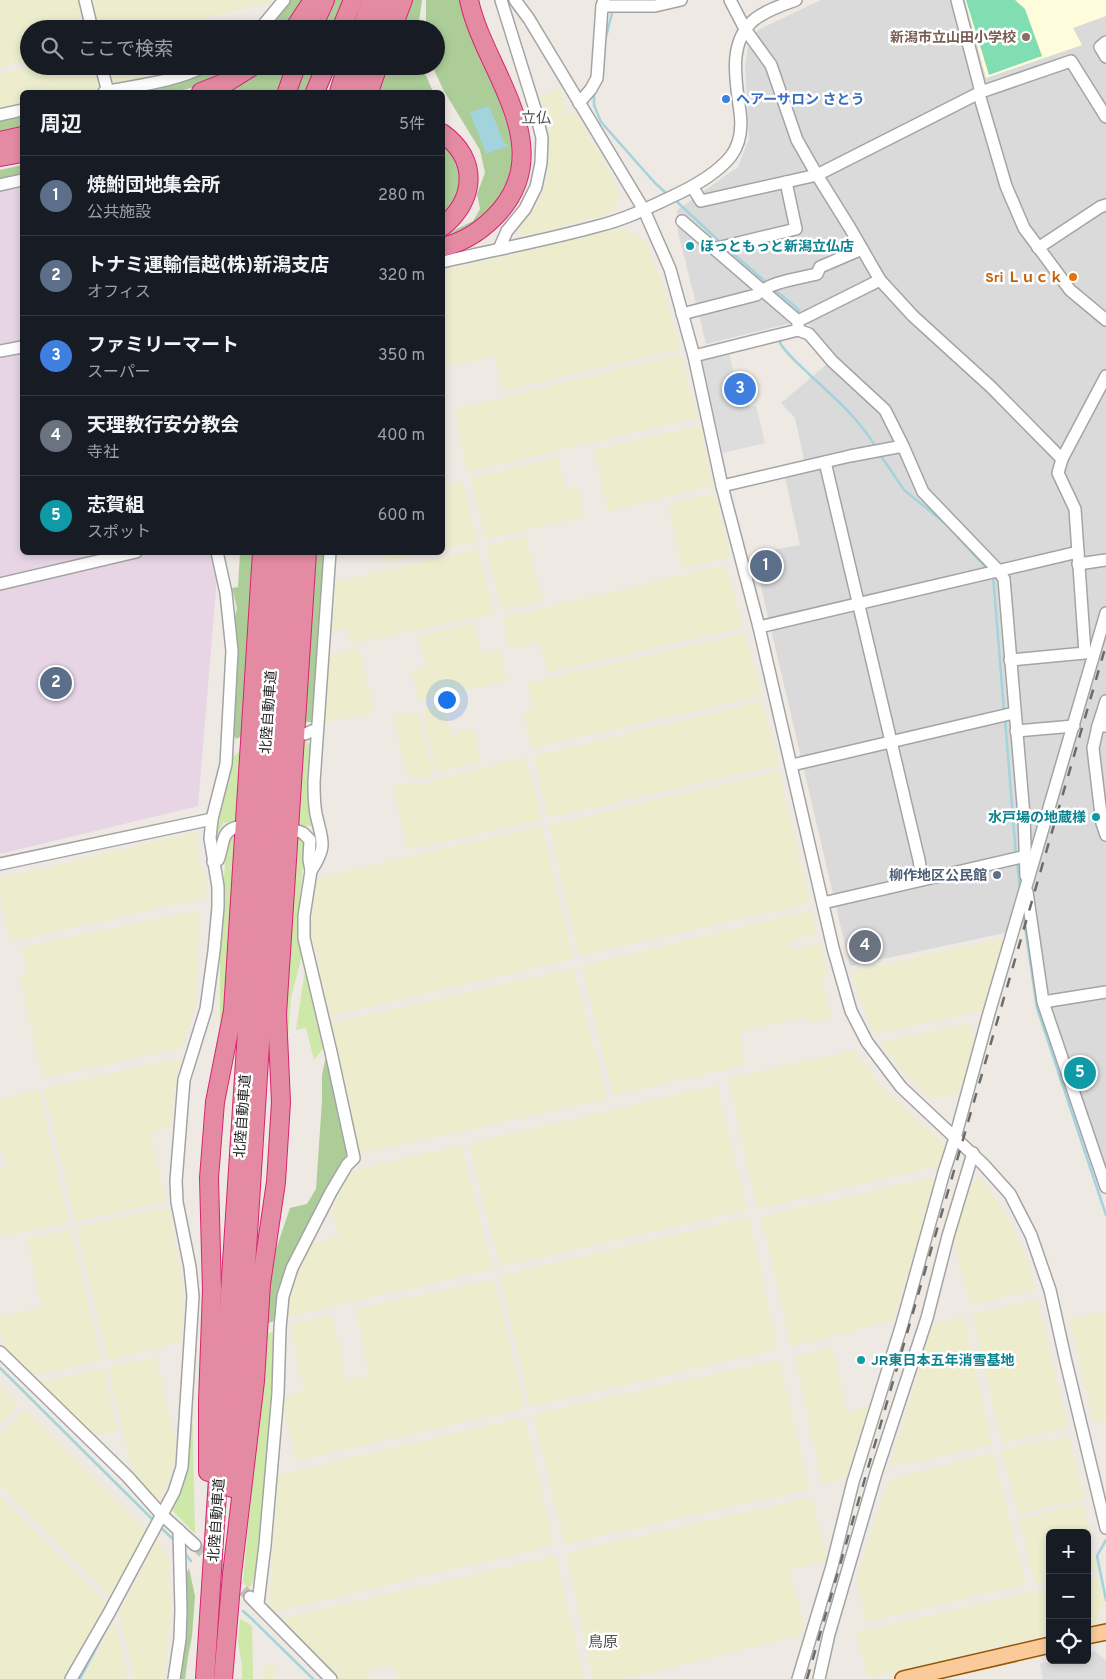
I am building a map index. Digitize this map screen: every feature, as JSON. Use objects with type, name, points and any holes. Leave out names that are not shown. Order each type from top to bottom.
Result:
[{"type":"highway","points":[[300,20],[313,0]]},
{"type":"highway","points":[[316,20],[324,0]]},
{"type":"highway","points":[[345,20],[353,0]]},
{"type":"highway","points":[[364,20],[372,0]]},
{"type":"highway","points":[[378,20],[386,0]]},
{"type":"highway","points":[[395,20],[403,0]]},
{"type":"highway","points":[[445,245],[472,236],[496,216],[514,188],[522,157],[521,134],[515,114],[477,29],[469,0]]},
{"type":"highway","points":[[206,90],[239,75]]},
{"type":"highway","points":[[288,90],[293,75]]},
{"type":"highway","points":[[316,90],[322,75]]},
{"type":"highway","points":[[340,90],[345,75]]},
{"type":"highway","points":[[354,90],[358,75]]},
{"type":"highway","points":[[370,90],[375,75]]},
{"type":"highway","points":[[445,135],[453,140],[460,150],[465,161],[469,185],[460,209],[453,219],[445,225]]},
{"type":"highway","points":[[0,142],[20,138]]},
{"type":"highway","points":[[0,157],[20,153]]},
{"type":"highway","points":[[210,1612],[208,1401],[212,1290],[209,1178],[215,1102],[232,1011],[262,555]]},
{"type":"highway","name":"北陸自動車道","points":[[205,1679],[278,555]]},
{"type":"highway","name":"北陸自動車道","points":[[221,1679],[291,555]]},
{"type":"highway","points":[[221,1679],[255,1381],[261,1284],[278,1163],[281,1102],[277,1014],[307,555]]},
{"type":"main road","points":[[1091,1635],[1106,1632]]},
{"type":"main road","points":[[903,1679],[1046,1646]]},
{"type":"street","points":[[85,0],[90,20]]},
{"type":"street","points":[[267,20],[284,0]]},
{"type":"street","points":[[499,249],[507,232],[525,209],[536,187],[541,163],[542,138],[535,109],[501,0]]},
{"type":"street","points":[[515,0],[529,19],[644,210],[670,269],[694,356],[722,486],[759,627],[833,948],[851,1011],[867,1042],[901,1087],[973,1153],[1010,1194],[1035,1244],[1050,1290],[1106,1528]]},
{"type":"street","points":[[579,103],[591,89],[597,78],[603,3],[655,6],[681,0]]},
{"type":"street","points":[[730,0],[745,29],[772,65],[797,140],[880,280],[913,316],[991,387],[1062,459]]},
{"type":"street","points":[[445,261],[600,226],[644,210],[693,188],[731,155],[740,138],[735,70],[739,43],[745,29],[755,19],[769,10],[796,0]]},
{"type":"street","points":[[957,0],[1006,186],[1024,228],[1070,290],[1106,320]]},
{"type":"street","points":[[1106,42],[1100,47],[1106,57]]},
{"type":"street","points":[[693,188],[701,201],[817,175],[980,93],[1071,61],[1106,117]]},
{"type":"street","points":[[103,75],[106,90]]},
{"type":"street","points":[[116,90],[183,75]]},
{"type":"street","points":[[0,114],[20,110]]},
{"type":"street","points":[[0,185],[20,180]]},
{"type":"street","points":[[716,250],[721,247],[796,229],[786,182]]},
{"type":"street","points":[[1038,248],[1100,207],[1106,205]]},
{"type":"street","points":[[682,221],[762,290],[798,326],[809,334],[832,361],[884,410],[903,446],[923,492],[998,570],[1004,580],[1027,887],[1043,1002],[1106,1188]]},
{"type":"street","points":[[682,314],[756,295],[772,285],[817,274],[820,267],[862,249]]},
{"type":"street","points":[[694,356],[798,326],[880,280]]},
{"type":"street","points":[[0,351],[20,347]]},
{"type":"street","points":[[1010,660],[1085,653],[1075,509],[1058,473],[1062,459],[1106,376]]},
{"type":"street","points":[[722,486],[903,446]]},
{"type":"street","points":[[825,462],[922,879]]},
{"type":"street","points":[[0,584],[123,555]]},
{"type":"street","points":[[71,1679],[174,1492],[182,1467],[195,1345],[192,1281],[177,1202],[176,1181],[184,1080],[206,1009],[214,951],[218,887],[210,838],[212,819],[226,764],[232,651],[226,593],[218,555]]},
{"type":"street","points":[[311,871],[323,844],[316,816],[314,795],[330,555]]},
{"type":"street","points":[[759,627],[998,570],[1078,558],[1106,560]]},
{"type":"street","points":[[798,1679],[832,1566],[853,1482],[902,1324],[989,1013],[1106,613]]},
{"type":"street","points":[[1106,701],[1102,726],[1093,748],[1102,824],[1106,835]]},
{"type":"street","points":[[792,765],[1014,714]]},
{"type":"street","points":[[1016,731],[1074,726]]},
{"type":"street","points":[[305,734],[317,729]]},
{"type":"street","points":[[227,746],[244,748]]},
{"type":"street","points":[[0,864],[212,819]]},
{"type":"street","points":[[213,862],[218,860],[221,855],[226,833],[238,827]]},
{"type":"street","points":[[298,831],[310,840],[309,859],[311,871],[305,908],[304,938],[354,1158],[347,1165],[331,1192],[292,1268],[283,1296],[278,1393],[265,1545],[254,1600],[331,1679]]},
{"type":"street","points":[[823,903],[1026,856]]},
{"type":"street","points":[[1043,1002],[1106,992]]},
{"type":"street","points":[[819,1679],[829,1634],[876,1473],[927,1318],[948,1236],[973,1153]]},
{"type":"street","points":[[267,1330],[280,1328]]},
{"type":"street","points":[[0,1352],[128,1477],[161,1514],[194,1545]]},
{"type":"street","points":[[174,1679],[180,1639],[181,1610],[179,1530]]},
{"type":"shaded area","points":[[821,0],[1106,0],[1106,1178],[1047,1006],[1038,926],[850,966],[753,553],[800,545],[785,477],[807,473],[795,418],[781,403],[834,358],[803,316],[788,324],[706,344],[678,232],[677,210],[738,167],[749,139],[745,67],[748,47],[758,30]]},
{"type":"shaded area","name":"新潟市立山田小学校","points":[[965,0],[1106,0],[1106,16],[1073,28],[1082,45],[986,78]]},
{"type":"shaded area","points":[[20,187],[20,555],[219,555],[198,806],[0,854],[0,192]]},
{"type":"shaded area","points":[[729,352],[734,375],[743,373],[750,407],[756,406],[765,443],[723,453],[700,359]]},
{"type":"shaded area","points":[[1094,1651],[1106,1660],[1106,1679],[1043,1679],[1040,1664],[1046,1662],[1046,1664],[1091,1664],[1091,1652]]},
{"type":"green space","points":[[0,0],[79,0],[84,20],[20,20],[20,63],[0,67]]},
{"type":"green space","points":[[90,0],[272,0],[271,2],[196,20],[95,20]]},
{"type":"green space","points":[[291,0],[306,0],[292,20],[274,20]]},
{"type":"green space","points":[[330,0],[348,0],[340,20],[322,20]]},
{"type":"green space","points":[[411,0],[422,0],[419,20],[403,20]]},
{"type":"green space","points":[[426,0],[462,0],[478,54],[491,73],[514,125],[513,176],[497,207],[480,223],[450,237],[445,235],[473,221],[480,209],[477,194],[485,173],[480,150],[436,75],[445,75],[445,20],[426,20]]},
{"type":"green space","points":[[966,0],[1015,0],[1025,9],[1042,56],[989,75]]},
{"type":"green space","points":[[20,69],[20,75],[97,75],[101,88],[90,90],[20,90],[20,104],[0,109],[0,74]]},
{"type":"green space","points":[[108,75],[155,75],[110,86]]},
{"type":"green space","points":[[197,75],[222,75],[201,85],[183,90],[134,90]]},
{"type":"green space","points":[[252,75],[289,75],[284,90],[223,90]]},
{"type":"green space","points":[[299,75],[315,75],[308,90],[295,90]]},
{"type":"green space","points":[[382,75],[426,75],[432,90],[377,90]]},
{"type":"green space","points":[[561,89],[566,115],[575,113],[599,152],[620,195],[612,213],[520,237],[518,227],[534,209],[545,186],[548,166],[548,119],[539,95]]},
{"type":"green space","points":[[20,113],[20,126],[0,131],[0,118]]},
{"type":"green space","points":[[445,146],[460,163],[460,197],[445,214]]},
{"type":"green space","points":[[20,165],[20,178],[0,182],[0,170]]},
{"type":"green space","points":[[622,228],[646,241],[662,284],[680,349],[502,391],[495,356],[445,367],[445,270]]},
{"type":"green space","points":[[681,354],[697,418],[467,472],[454,409]]},
{"type":"green space","points":[[700,425],[713,486],[608,511],[594,450]]},
{"type":"green space","points":[[558,457],[565,489],[577,486],[584,517],[485,539],[470,478]]},
{"type":"green space","points":[[463,481],[477,541],[445,549],[445,485]]},
{"type":"green space","points":[[715,493],[730,557],[682,568],[668,504]]},
{"type":"green space","points":[[526,537],[543,601],[502,611],[486,546]]},
{"type":"green space","points":[[478,549],[494,614],[351,644],[348,628],[332,632],[336,582]]},
{"type":"green space","points":[[240,555],[257,555],[244,735],[236,739],[231,728],[233,626],[237,608],[232,588],[238,587]]},
{"type":"green space","points":[[313,555],[324,555],[313,722],[302,722]]},
{"type":"green space","points":[[384,555],[421,555],[386,563]]},
{"type":"green space","points":[[725,565],[744,627],[547,673],[540,643],[509,649],[502,618]]},
{"type":"green space","points":[[473,623],[482,654],[500,649],[507,681],[419,701],[411,671],[426,667],[418,636]]},
{"type":"green space","points":[[745,633],[762,696],[532,748],[523,713],[534,710],[527,683]]},
{"type":"green space","points":[[359,648],[374,712],[324,723],[328,655]]},
{"type":"green space","points":[[762,701],[779,765],[547,818],[534,756]]},
{"type":"green space","points":[[443,704],[452,735],[473,728],[481,762],[435,772],[423,709]]},
{"type":"green space","points":[[418,711],[433,776],[418,779],[414,777],[408,778],[393,716]]},
{"type":"green space","points":[[303,739],[311,746],[309,786],[313,826],[297,826]]},
{"type":"green space","points":[[241,750],[238,821],[223,823],[214,843],[225,782],[229,779],[230,760]]},
{"type":"green space","points":[[526,757],[542,820],[407,850],[393,786],[411,782],[417,785]]},
{"type":"green space","points":[[779,771],[810,903],[579,956],[549,825]]},
{"type":"green space","points":[[542,826],[573,959],[330,1016],[308,916],[317,878]]},
{"type":"green space","points":[[236,829],[227,998],[220,1024],[220,932],[227,836]]},
{"type":"green space","points":[[197,832],[197,856],[204,872],[208,897],[10,942],[0,895],[0,878]]},
{"type":"green space","points":[[296,833],[305,843],[297,928],[302,955],[291,998],[288,1037],[284,1020]]},
{"type":"green space","points":[[200,910],[196,1003],[182,1048],[43,1078],[19,975],[27,973],[21,947]]},
{"type":"green space","points":[[811,910],[817,934],[789,941],[792,950],[820,943],[828,977],[822,979],[831,1018],[807,1023],[807,1017],[739,1032],[746,1065],[613,1095],[581,966]]},
{"type":"green space","points":[[1005,938],[984,1010],[875,1034],[865,1013],[851,972]]},
{"type":"green space","points":[[574,968],[607,1099],[359,1154],[331,1023]]},
{"type":"green space","points":[[305,970],[323,1048],[314,1060],[306,1028],[296,1030]]},
{"type":"green space","points":[[970,1023],[975,1042],[962,1093],[931,1099],[913,1084],[880,1042]]},
{"type":"green space","points":[[855,1050],[881,1087],[946,1146],[941,1169],[928,1168],[757,1209],[728,1078]]},
{"type":"green space","points":[[326,1056],[347,1154],[287,1266],[278,1289],[274,1321],[266,1324],[270,1267],[290,1208],[307,1204],[316,1189],[322,1075]]},
{"type":"green space","points":[[182,1059],[175,1080],[171,1128],[150,1132],[166,1201],[75,1222],[44,1088]]},
{"type":"green space","points":[[717,1085],[747,1210],[500,1267],[468,1144]]},
{"type":"green space","points":[[39,1090],[69,1223],[0,1237],[0,1169],[8,1166],[0,1147],[0,1099]]},
{"type":"green space","points":[[461,1145],[493,1269],[286,1317],[289,1296],[295,1276],[311,1244],[339,1236],[332,1209],[351,1171]]},
{"type":"green space","points":[[979,1177],[1003,1209],[1014,1229],[1025,1255],[1036,1290],[970,1305],[954,1242],[971,1185]]},
{"type":"green space","points":[[929,1178],[936,1179],[894,1320],[791,1347],[761,1217]]},
{"type":"green space","points":[[169,1207],[184,1292],[182,1342],[108,1360],[76,1227]]},
{"type":"green space","points":[[749,1217],[778,1349],[530,1407],[500,1276]]},
{"type":"green space","points":[[71,1229],[101,1361],[32,1376],[4,1348],[0,1332],[0,1316],[42,1307],[27,1239]]},
{"type":"green space","points":[[494,1279],[525,1408],[296,1461],[285,1415],[284,1396],[304,1391],[290,1324],[332,1315],[347,1380],[369,1376],[356,1309]]},
{"type":"green space","points":[[1037,1300],[1068,1428],[1002,1443],[972,1314]]},
{"type":"green space","points":[[1095,1313],[1106,1314],[1106,1419],[1094,1422],[1069,1319]]},
{"type":"green space","points":[[964,1316],[992,1445],[890,1467],[932,1324]]},
{"type":"green space","points":[[271,1332],[275,1336],[270,1440],[256,1574],[251,1586],[247,1588],[243,1581],[266,1335]]},
{"type":"green space","points":[[832,1347],[847,1413],[869,1406],[847,1477],[822,1484],[795,1357]]},
{"type":"green space","points":[[156,1357],[177,1446],[173,1469],[167,1486],[157,1501],[134,1477],[108,1367]]},
{"type":"green space","points":[[779,1360],[810,1489],[564,1544],[533,1414]]},
{"type":"green space","points":[[103,1368],[118,1432],[92,1436],[39,1382]]},
{"type":"green space","points":[[0,1386],[19,1405],[0,1423]]},
{"type":"green space","points":[[192,1400],[195,1534],[171,1509],[184,1477]]},
{"type":"green space","points":[[25,1409],[146,1530],[111,1596],[0,1484],[0,1434]]},
{"type":"green space","points":[[525,1417],[554,1545],[273,1612],[269,1606],[278,1475]]},
{"type":"green space","points":[[1069,1436],[1084,1499],[1018,1514],[1001,1450]]},
{"type":"green space","points":[[993,1453],[1026,1584],[866,1622],[856,1580],[888,1480]]},
{"type":"green space","points":[[0,1496],[106,1601],[65,1679],[0,1679]]},
{"type":"green space","points":[[812,1497],[827,1561],[789,1570],[804,1625],[800,1636],[622,1679],[593,1679],[566,1553]]},
{"type":"green space","points":[[1084,1504],[1089,1529],[1046,1529],[1046,1581],[1034,1583],[1019,1519]]},
{"type":"green space","points":[[158,1538],[170,1561],[168,1579],[172,1609],[165,1660],[165,1679],[134,1679],[119,1612]]},
{"type":"green space","points":[[1091,1539],[1097,1569],[1091,1570]]},
{"type":"green space","points":[[556,1556],[584,1679],[398,1679],[394,1665],[368,1670],[369,1679],[338,1679],[278,1619]]},
{"type":"green space","points":[[189,1568],[195,1596],[192,1636],[185,1679],[176,1679],[183,1581]]},
{"type":"green space","points":[[1097,1577],[1104,1603],[1095,1623],[1091,1624],[1091,1619],[1091,1578]]},
{"type":"green space","points":[[1046,1589],[1046,1635],[868,1678],[856,1632]]},
{"type":"green space","points":[[240,1619],[252,1626],[253,1679],[242,1679],[238,1641]]},
{"type":"green space","points":[[116,1625],[128,1679],[83,1679],[110,1628]]},
{"type":"green space","points":[[273,1664],[276,1679],[263,1679],[264,1667]]},
{"type":"water","points":[[489,106],[504,143],[507,143],[508,146],[486,154],[470,112]]},
{"type":"waterway","points":[[604,45],[613,9]]},
{"type":"waterway","points":[[594,92],[594,105],[601,122],[667,194]]},
{"type":"waterway","points":[[674,199],[721,243]]},
{"type":"waterway","points":[[729,250],[768,284]]},
{"type":"waterway","points":[[774,289],[799,310],[796,314]]},
{"type":"waterway","points":[[782,337],[780,343],[787,352],[847,410],[877,449]]},
{"type":"waterway","points":[[879,453],[904,490],[946,524],[987,569]]},
{"type":"waterway","points":[[993,575],[1004,711]]},
{"type":"waterway","points":[[1005,719],[1016,856]]},
{"type":"waterway","points":[[1017,861],[1020,890]]},
{"type":"waterway","points":[[1023,913],[1037,1008],[1106,1215]]},
{"type":"waterway","points":[[0,1368],[155,1522]]},
{"type":"waterway","points":[[159,1526],[175,1541]]},
{"type":"waterway","points":[[1106,1540],[1097,1556],[1106,1600]]},
{"type":"waterway","points":[[183,1551],[191,1561]]},
{"type":"waterway","points":[[243,1611],[313,1679]]},
{"type":"waterway","points":[[80,1679],[113,1616]]},
{"type":"tunnel","points":[[195,1545],[250,1597]]},
{"type":"railway","points":[[807,1679],[1106,645]]},
{"type":"place","name":"新潟市立山田小学校","points":[[1026,37]]},
{"type":"place","name":"ヘアーサロン さとう","points":[[726,99]]},
{"type":"place","name":"ほっともっと新潟立仏店","points":[[690,246]]},
{"type":"place","name":"Sri Ｌｕｃｋ","points":[[1073,277]]},
{"type":"place","name":"ファミリーマート","points":[[740,389]]},
{"type":"place","name":"焼鮒団地集会所","points":[[766,566]]},
{"type":"place","name":"トナミ運輸信越(株)新潟支店","points":[[56,683]]},
{"type":"place","name":"水戸場の地蔵様","points":[[1096,817]]},
{"type":"place","name":"柳作地区公民館","points":[[997,875]]},
{"type":"place","name":"天理教行安分教会","points":[[865,946]]},
{"type":"place","name":"志賀組","points":[[1080,1073]]},
{"type":"place","name":"JR東日本五年消雪基地","points":[[861,1360]]},
{"type":"district","name":"立仏","points":[[536,118]]},
{"type":"district","name":"鳥原","points":[[603,1642]]}]
